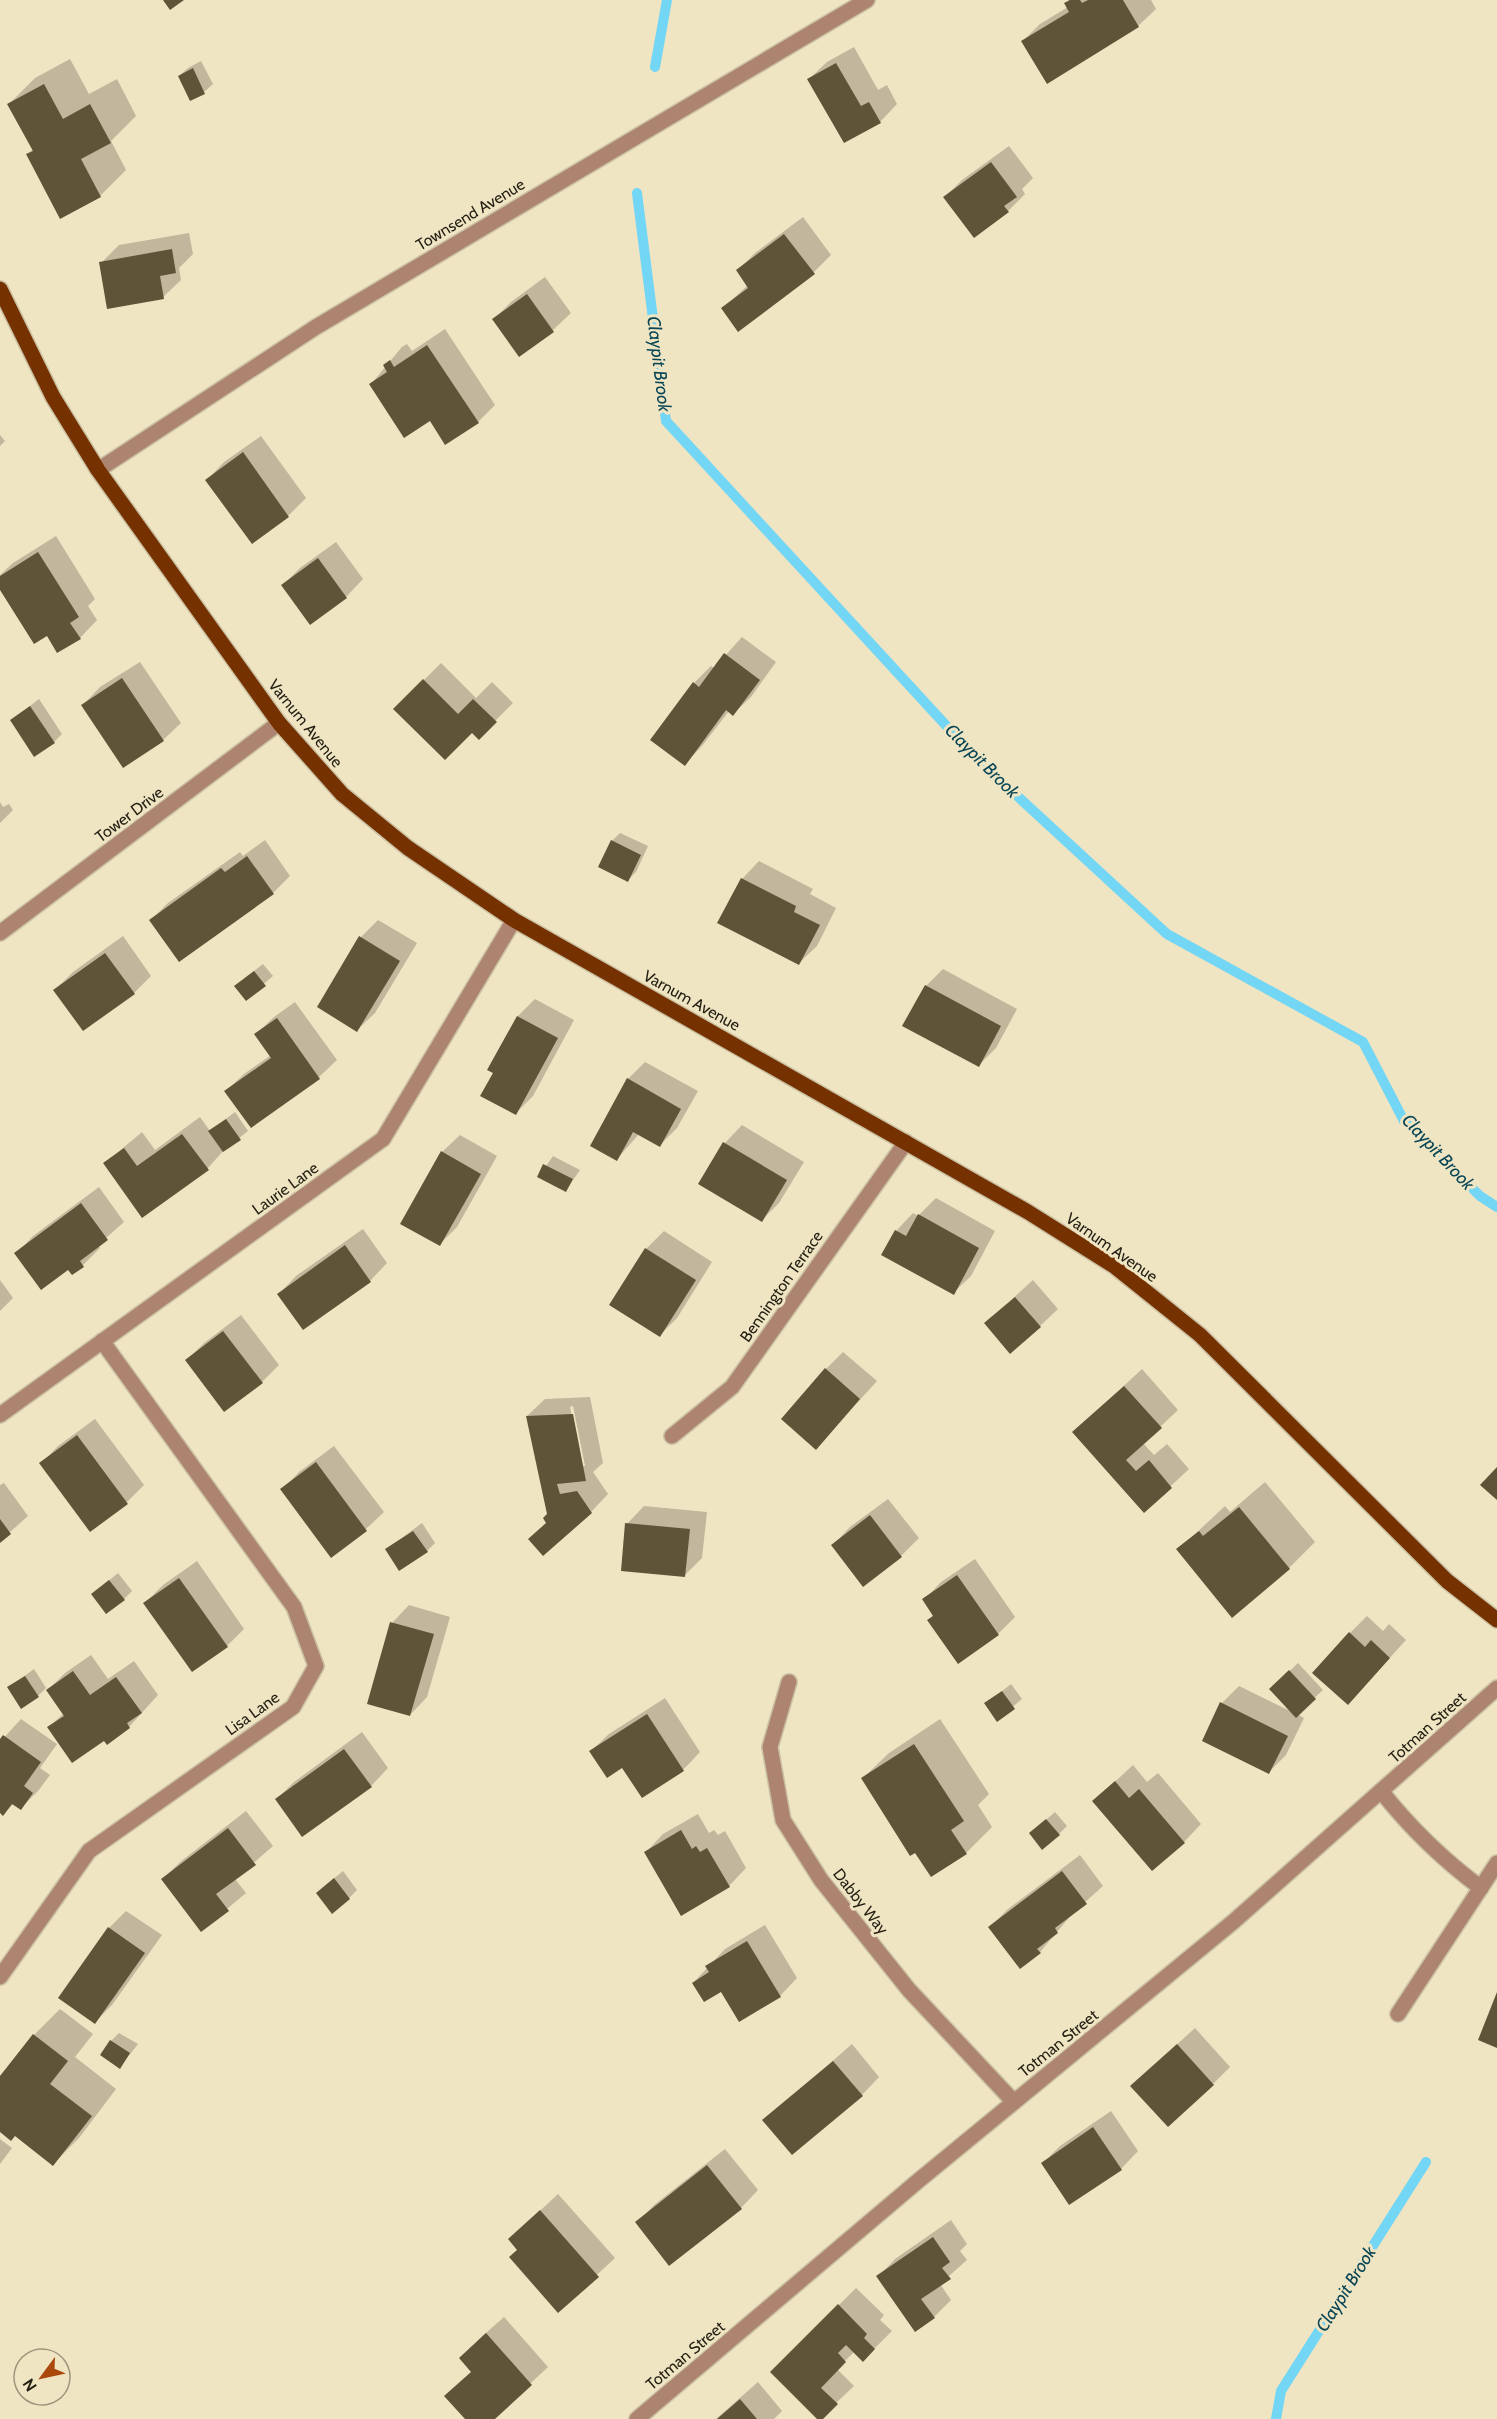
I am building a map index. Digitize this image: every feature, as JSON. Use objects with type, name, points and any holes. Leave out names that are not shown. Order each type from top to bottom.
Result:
[{"type":"main road","name":"Varnum Avenue","points":[[0,289],[53,397],[98,470],[279,723],[342,794],[408,848],[514,920],[1028,1212],[1114,1266],[1200,1335],[1448,1581],[1497,1620]]},
{"type":"street","name":"Townsend Avenue","points":[[98,470],[316,327],[867,0]]},
{"type":"street","name":"Tower Drive","points":[[0,933],[279,723]]},
{"type":"street","name":"Laurie Lane","points":[[0,1415],[383,1139],[514,920]]},
{"type":"street","name":"Bennington Terrace","points":[[672,1436],[732,1387],[906,1142]]},
{"type":"street","name":"Lisa Lane","points":[[0,1977],[89,1851],[293,1707],[316,1666],[294,1606],[102,1341]]},
{"type":"street","name":"Dabby Way","points":[[789,1682],[770,1747],[783,1820],[821,1880],[909,1990],[1014,2102]]},
{"type":"street","name":"Totman Street","points":[[637,2419],[1014,2102],[1233,1922],[1497,1688]]},
{"type":"street","points":[[1381,1791],[1407,1824],[1444,1860],[1481,1888]]},
{"type":"street","points":[[1398,2014],[1497,1863]]},
{"type":"building","points":[[163,0],[184,0],[170,10]]},
{"type":"building","points":[[1070,0],[1080,0],[1082,3],[1088,0],[1123,0],[1139,27],[1047,84],[1021,41],[1069,12],[1064,3]]},
{"type":"building","points":[[836,63],[861,106],[869,102],[881,123],[844,143],[807,79]]},
{"type":"building","points":[[193,68],[205,94],[190,101],[178,76]]},
{"type":"building","points":[[44,84],[63,119],[90,104],[111,143],[81,159],[101,197],[60,219],[26,154],[33,151],[7,104]]},
{"type":"building","points":[[991,162],[1017,197],[1004,206],[1009,212],[974,238],[943,197]]},
{"type":"building","points":[[784,234],[815,274],[738,332],[721,308],[748,288],[736,270]]},
{"type":"building","points":[[172,249],[176,273],[160,276],[164,299],[107,309],[99,262]]},
{"type":"building","points":[[527,294],[554,332],[519,357],[492,319]]},
{"type":"building","points":[[427,345],[479,423],[445,445],[430,421],[404,438],[369,384],[387,372],[383,365],[390,360],[394,367]]},
{"type":"building","points":[[243,452],[289,517],[252,544],[205,480]]},
{"type":"building","points":[[38,552],[79,617],[70,623],[81,639],[57,653],[47,636],[34,644],[0,590],[0,576]]},
{"type":"building","points":[[318,558],[347,598],[310,625],[281,585]]},
{"type":"building","points":[[724,653],[760,680],[733,716],[726,710],[685,766],[650,740],[693,682],[699,687]]},
{"type":"building","points":[[122,678],[164,741],[123,768],[81,705]]},
{"type":"building","points":[[423,679],[458,714],[473,699],[497,722],[479,740],[472,733],[445,760],[393,709]]},
{"type":"building","points":[[30,706],[55,743],[34,757],[10,720]]},
{"type":"building","points":[[611,840],[641,855],[628,882],[598,867]]},
{"type":"building","points":[[247,856],[274,894],[179,962],[149,920],[221,868],[225,872]]},
{"type":"building","points":[[741,878],[796,906],[794,912],[820,925],[799,965],[717,923]]},
{"type":"building","points":[[359,936],[400,961],[357,1032],[317,1007]]},
{"type":"building","points":[[105,953],[135,994],[83,1031],[53,990]]},
{"type":"building","points":[[254,971],[266,986],[246,1001],[234,986]]},
{"type":"building","points":[[925,985],[1001,1026],[979,1067],[902,1026]]},
{"type":"building","points":[[517,1016],[558,1038],[516,1115],[480,1096],[493,1073],[487,1070]]},
{"type":"building","points":[[277,1018],[320,1079],[251,1128],[224,1091],[271,1058],[254,1034]]},
{"type":"building","points":[[627,1078],[681,1109],[660,1147],[633,1132],[617,1161],[590,1146]]},
{"type":"building","points":[[226,1119],[241,1140],[223,1152],[208,1131]]},
{"type":"building","points":[[182,1134],[209,1170],[142,1218],[103,1163],[124,1148],[137,1166]]},
{"type":"building","points":[[723,1142],[787,1180],[762,1222],[698,1184]]},
{"type":"building","points":[[441,1151],[481,1174],[440,1246],[400,1224]]},
{"type":"building","points":[[543,1164],[573,1179],[566,1192],[537,1177]]},
{"type":"building","points":[[81,1203],[108,1240],[80,1261],[84,1267],[72,1275],[68,1270],[41,1290],[14,1253]]},
{"type":"building","points":[[918,1214],[979,1248],[954,1295],[881,1255],[895,1230],[906,1236]]},
{"type":"building","points":[[345,1245],[371,1282],[303,1330],[277,1294]]},
{"type":"building","points":[[645,1248],[696,1280],[660,1337],[609,1305]]},
{"type":"building","points":[[1015,1297],[1041,1327],[1010,1354],[984,1323]]},
{"type":"building","points":[[223,1331],[263,1383],[224,1412],[185,1360]]},
{"type":"building","points":[[825,1368],[860,1399],[816,1450],[781,1419]]},
{"type":"building","points":[[1124,1386],[1162,1428],[1126,1460],[1136,1471],[1149,1460],[1172,1488],[1144,1513],[1072,1432]]},
{"type":"building","points":[[573,1414],[586,1481],[557,1484],[560,1494],[577,1491],[592,1513],[543,1556],[528,1539],[546,1523],[543,1518],[547,1514],[526,1416]]},
{"type":"building","points":[[77,1435],[128,1504],[90,1532],[39,1463]]},
{"type":"building","points":[[316,1462],[367,1531],[331,1558],[280,1489]]},
{"type":"building","points":[[1497,1467],[1497,1500],[1480,1485]]},
{"type":"building","points":[[1239,1507],[1290,1569],[1232,1618],[1176,1549],[1199,1531],[1203,1536]]},
{"type":"building","points":[[870,1515],[902,1557],[863,1587],[831,1545]]},
{"type":"building","points":[[0,1519],[11,1534],[0,1543]]},
{"type":"building","points":[[625,1523],[690,1529],[685,1577],[621,1571]]},
{"type":"building","points":[[413,1531],[428,1552],[399,1571],[385,1549]]},
{"type":"building","points":[[957,1575],[999,1635],[958,1664],[927,1620],[933,1616],[922,1599]]},
{"type":"building","points":[[179,1578],[228,1647],[192,1672],[143,1603]]},
{"type":"building","points":[[109,1580],[125,1600],[106,1614],[91,1594]]},
{"type":"building","points":[[390,1622],[434,1634],[410,1716],[367,1704]]},
{"type":"building","points":[[1349,1632],[1365,1647],[1371,1640],[1390,1658],[1348,1705],[1312,1673]]},
{"type":"building","points":[[1289,1670],[1316,1699],[1296,1718],[1269,1689]]},
{"type":"building","points":[[73,1671],[90,1695],[116,1677],[142,1713],[127,1723],[130,1728],[107,1745],[104,1741],[72,1763],[47,1727],[64,1716],[46,1690]]},
{"type":"building","points":[[25,1676],[39,1697],[21,1709],[7,1687]]},
{"type":"building","points":[[1002,1691],[1015,1709],[997,1722],[984,1703]]},
{"type":"building","points":[[1220,1702],[1288,1736],[1269,1774],[1202,1741]]},
{"type":"building","points":[[647,1714],[684,1771],[642,1798],[622,1768],[607,1778],[589,1751]]},
{"type":"building","points":[[3,1735],[41,1762],[24,1786],[33,1793],[21,1810],[12,1804],[3,1816],[0,1813],[0,1739]]},
{"type":"building","points":[[914,1744],[964,1821],[951,1830],[967,1854],[931,1877],[915,1853],[910,1856],[861,1778]]},
{"type":"building","points":[[344,1749],[372,1787],[302,1837],[275,1799]]},
{"type":"building","points":[[1115,1781],[1129,1798],[1139,1789],[1185,1843],[1152,1871],[1092,1801]]},
{"type":"building","points":[[1046,1819],[1060,1835],[1042,1850],[1029,1833]]},
{"type":"building","points":[[228,1828],[256,1865],[216,1894],[229,1911],[201,1932],[161,1879]]},
{"type":"building","points":[[681,1830],[692,1849],[696,1846],[700,1852],[707,1848],[730,1887],[681,1916],[644,1852]]},
{"type":"building","points":[[1062,1871],[1087,1904],[1055,1928],[1058,1933],[1037,1949],[1041,1953],[1020,1969],[988,1927]]},
{"type":"building","points":[[334,1878],[350,1899],[332,1914],[316,1893]]},
{"type":"building","points":[[108,1927],[145,1953],[95,2024],[58,1998]]},
{"type":"building","points":[[747,1941],[781,1997],[739,2022],[721,1992],[704,2002],[692,1983],[709,1972],[705,1966]]},
{"type":"building","points":[[1497,1992],[1497,2048],[1478,2040]]},
{"type":"building","points":[[33,2034],[68,2061],[50,2084],[92,2116],[53,2166],[15,2136],[11,2141],[0,2132],[0,2076]]},
{"type":"building","points":[[110,2040],[130,2053],[120,2069],[100,2055]]},
{"type":"building","points":[[1177,2044],[1214,2085],[1168,2127],[1130,2086]]},
{"type":"building","points":[[833,2061],[863,2096],[792,2155],[762,2120]]},
{"type":"building","points":[[1093,2127],[1122,2170],[1069,2205],[1041,2163]]},
{"type":"building","points":[[707,2165],[742,2209],[669,2266],[635,2222]]},
{"type":"building","points":[[540,2210],[599,2277],[558,2313],[509,2257],[517,2250],[508,2239]]},
{"type":"building","points":[[933,2237],[950,2262],[942,2268],[951,2279],[921,2299],[935,2318],[915,2332],[876,2276]]},
{"type":"building","points":[[838,2304],[867,2334],[864,2338],[875,2349],[863,2362],[846,2345],[838,2353],[846,2362],[821,2388],[838,2404],[823,2419],[817,2419],[770,2372]]},
{"type":"building","points":[[486,2333],[532,2385],[495,2419],[465,2419],[444,2396],[471,2372],[459,2358]]},
{"type":"building","points":[[740,2399],[757,2419],[717,2419]]},
{"type":"waterway","name":"Claypit Brook","points":[[655,67],[667,0]]},
{"type":"waterway","name":"Claypit Brook","points":[[637,193],[666,421],[976,758],[1167,934],[1363,1042],[1404,1121],[1480,1196],[1497,1207]]},
{"type":"waterway","name":"Claypit Brook","points":[[1276,2419],[1281,2391],[1426,2162]]}]
